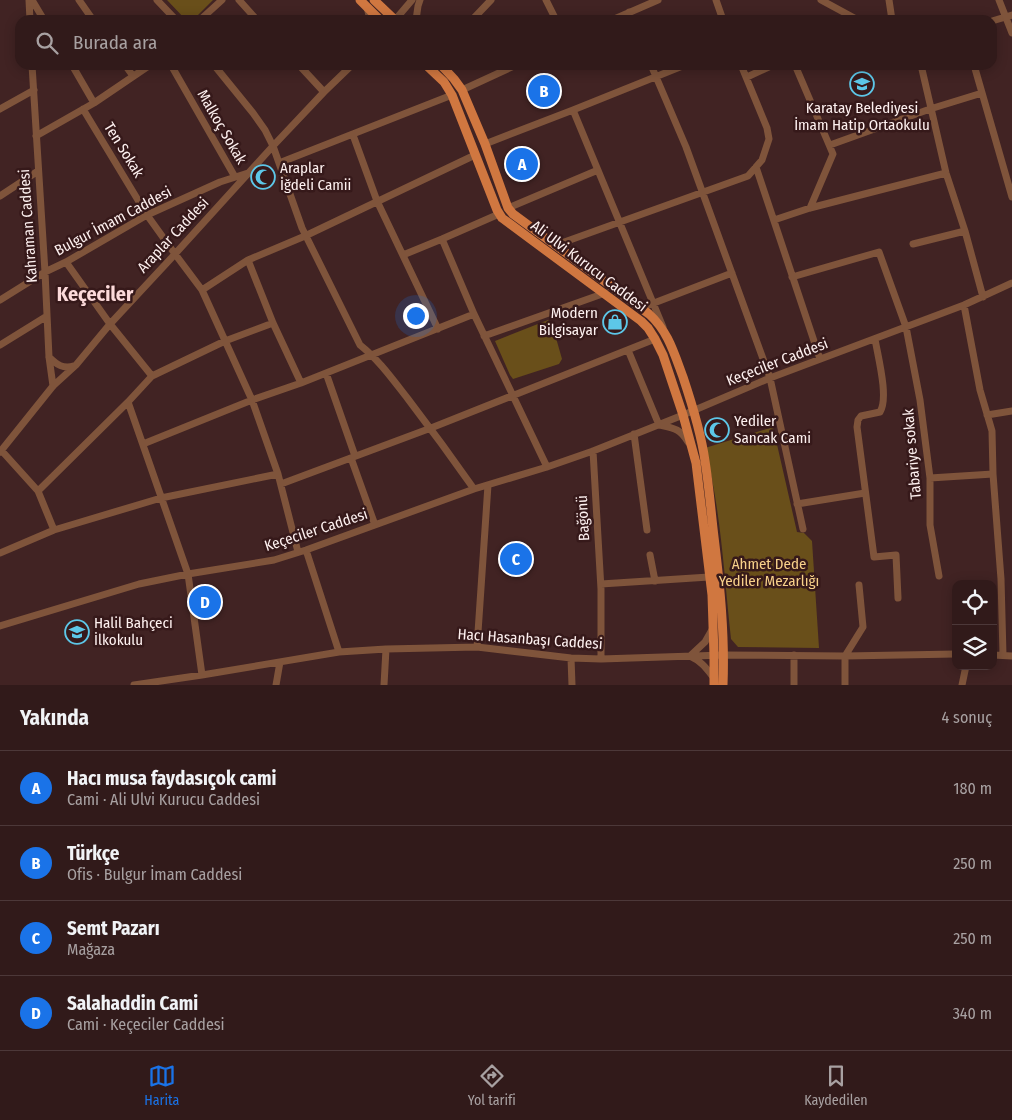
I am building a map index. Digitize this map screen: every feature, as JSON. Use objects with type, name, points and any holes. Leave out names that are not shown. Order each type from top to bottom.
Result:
[{"type":"main road","points":[[374,0],[390,15]]},
{"type":"main road","points":[[363,3],[375,15]]},
{"type":"main road","name":"Ali Ulvi Kurucu Caddesi","points":[[431,70],[444,82],[452,95],[474,155],[502,218],[641,321],[648,328],[663,355],[683,415],[696,463],[710,578],[714,681]]},
{"type":"main road","name":"Ali Ulvi Kurucu Caddesi","points":[[446,70],[462,90],[485,144],[508,208],[513,214],[658,322],[674,351],[694,410],[705,460],[720,588],[724,655],[723,685]]},
{"type":"street","points":[[30,0],[30,15]]},
{"type":"street","points":[[30,0],[40,15]]},
{"type":"street","points":[[79,0],[90,15]]},
{"type":"street","points":[[157,0],[171,15]]},
{"type":"street","points":[[206,15],[222,0]]},
{"type":"street","points":[[239,0],[252,15]]},
{"type":"street","points":[[399,15],[412,0]]},
{"type":"street","points":[[417,15],[420,0]]},
{"type":"street","points":[[477,15],[491,0]]},
{"type":"street","points":[[546,0],[554,15]]},
{"type":"street","points":[[623,15],[658,0]]},
{"type":"street","points":[[716,0],[721,15]]},
{"type":"street","points":[[821,0],[849,15]]},
{"type":"street","points":[[889,0],[891,15]]},
{"type":"street","points":[[998,0],[1009,16],[1012,34]]},
{"type":"street","points":[[363,3],[368,15]]},
{"type":"street","points":[[997,20],[1009,16]]},
{"type":"street","name":"Kahraman Caddesi","points":[[32,70],[49,357],[53,386]]},
{"type":"street","points":[[75,70],[94,102]]},
{"type":"street","points":[[129,70],[133,76]]},
{"type":"street","points":[[36,136],[83,109],[142,70]]},
{"type":"street","name":"Malkoç Sokak","points":[[174,70],[235,177]]},
{"type":"street","points":[[218,70],[265,130],[273,146],[305,236],[360,345],[390,375],[431,428],[474,489]]},
{"type":"street","points":[[303,70],[324,92]]},
{"type":"street","name":"Araplar Caddesi","points":[[1,451],[53,386],[76,365],[110,324],[273,146],[347,70]]},
{"type":"street","points":[[462,90],[505,70]]},
{"type":"street","points":[[653,70],[686,147],[770,378],[803,529]]},
{"type":"street","points":[[485,144],[673,70]]},
{"type":"street","points":[[556,245],[748,176],[762,160],[769,139],[767,128],[743,70]]},
{"type":"street","points":[[746,77],[762,70]]},
{"type":"street","points":[[797,70],[833,154],[810,208]]},
{"type":"street","points":[[922,70],[946,173],[965,231],[983,297]]},
{"type":"street","points":[[975,70],[1012,197]]},
{"type":"street","points":[[0,109],[34,90]]},
{"type":"street","points":[[830,145],[930,109],[982,93]]},
{"type":"street","points":[[279,164],[452,95]]},
{"type":"street","name":"Ten Sokak","points":[[83,109],[147,215],[202,290],[252,400],[302,551],[339,652]]},
{"type":"street","points":[[573,110],[666,335]]},
{"type":"street","points":[[353,135],[377,201],[438,329]]},
{"type":"street","points":[[202,290],[248,260],[305,236],[474,155]]},
{"type":"street","points":[[756,167],[820,359]]},
{"type":"street","points":[[508,208],[598,170]]},
{"type":"street","points":[[0,196],[38,171]]},
{"type":"street","name":"Bulgur İmam Caddesi","points":[[0,300],[45,272],[66,262],[147,215],[205,189],[250,172]]},
{"type":"street","points":[[774,220],[810,208],[946,173]]},
{"type":"street","points":[[403,255],[442,240],[499,214]]},
{"type":"street","points":[[913,244],[965,231]]},
{"type":"street","points":[[442,240],[484,336],[547,467]]},
{"type":"street","name":"Tabariye sokak","points":[[792,277],[879,252],[905,327],[920,400],[930,478],[930,525],[939,576]]},
{"type":"street","points":[[248,260],[273,323],[301,383]]},
{"type":"street","points":[[66,262],[110,324],[152,376]]},
{"type":"street","points":[[641,308],[732,273]]},
{"type":"street","name":"Keçeciler Caddesi","points":[[0,626],[139,584],[274,560],[302,551],[474,489],[593,451],[770,378],[964,305],[1012,283]]},
{"type":"street","points":[[484,336],[605,293]]},
{"type":"street","points":[[964,305],[980,390],[992,431],[993,474],[1001,579],[1003,655]]},
{"type":"street","points":[[143,444],[474,314]]},
{"type":"street","points":[[0,345],[47,316]]},
{"type":"street","points":[[38,491],[152,376],[225,341],[273,323]]},
{"type":"street","points":[[281,484],[431,428],[655,339]]},
{"type":"street","points":[[875,340],[884,394],[883,407],[880,412],[861,416],[857,427],[874,557],[896,555],[898,598]]},
{"type":"street","points":[[628,350],[658,425],[673,428],[683,433],[692,449]]},
{"type":"street","points":[[49,357],[62,367],[67,368],[76,365]]},
{"type":"street","points":[[326,373],[375,525]]},
{"type":"street","points":[[128,402],[188,574],[202,675]]},
{"type":"street","points":[[987,415],[1012,411]]},
{"type":"street","points":[[634,434],[647,530]]},
{"type":"street","points":[[1,451],[38,491],[54,530]]},
{"type":"street","name":"Bağönü","points":[[593,451],[601,584],[601,659]]},
{"type":"street","points":[[0,553],[54,530],[161,498],[278,474]]},
{"type":"street","points":[[930,478],[993,474]]},
{"type":"street","points":[[477,647],[488,485]]},
{"type":"street","points":[[797,504],[865,493]]},
{"type":"street","points":[[650,556],[655,581]]},
{"type":"street","points":[[601,584],[710,578]]},
{"type":"street","points":[[845,685],[846,656],[863,627],[859,585]]},
{"type":"street","points":[[713,627],[705,642],[690,656],[705,666],[714,681]]},
{"type":"street","name":"Hacı Hasanbaşı Caddesi","points":[[134,685],[339,652],[386,649],[477,647],[571,658],[601,659],[714,655],[846,656],[952,654]]},
{"type":"street","points":[[384,685],[386,649]]},
{"type":"street","points":[[794,655],[794,685]]},
{"type":"street","points":[[997,655],[1012,656]]},
{"type":"street","points":[[571,658],[572,685]]},
{"type":"street","points":[[276,685],[280,662]]},
{"type":"street","points":[[962,685],[965,670]]},
{"type":"green space","points":[[167,0],[213,0],[198,15],[181,15]]},
{"type":"green space","points":[[548,320],[552,324],[562,359],[559,364],[513,379],[495,341]]},
{"type":"green space","name":"Ahmet Dede Yediler Mezarlığı","points":[[773,427],[797,532],[804,533],[812,541],[819,648],[738,647],[731,639],[715,495],[705,448]]},
{"type":"place","name":"Karatay Belediyesi İmam Hatip Ortaokulu","points":[[862,84]]},
{"type":"place","name":"Türkçe","points":[[544,91]]},
{"type":"place","name":"Hacı musa faydasıçok cami","points":[[522,164]]},
{"type":"place","name":"Araplar İğdeli Camii","points":[[263,177]]},
{"type":"place","name":"Modern Bilgisayar","points":[[615,322]]},
{"type":"place","name":"Yediler Sancak Cami","points":[[717,430]]},
{"type":"place","name":"Semt Pazarı","points":[[516,559]]},
{"type":"place","name":"Salahaddin Cami","points":[[205,602]]},
{"type":"place","name":"Halil Bahçeci İlkokulu","points":[[77,632]]},
{"type":"district","name":"Keçeciler","points":[[95,294]]}]
